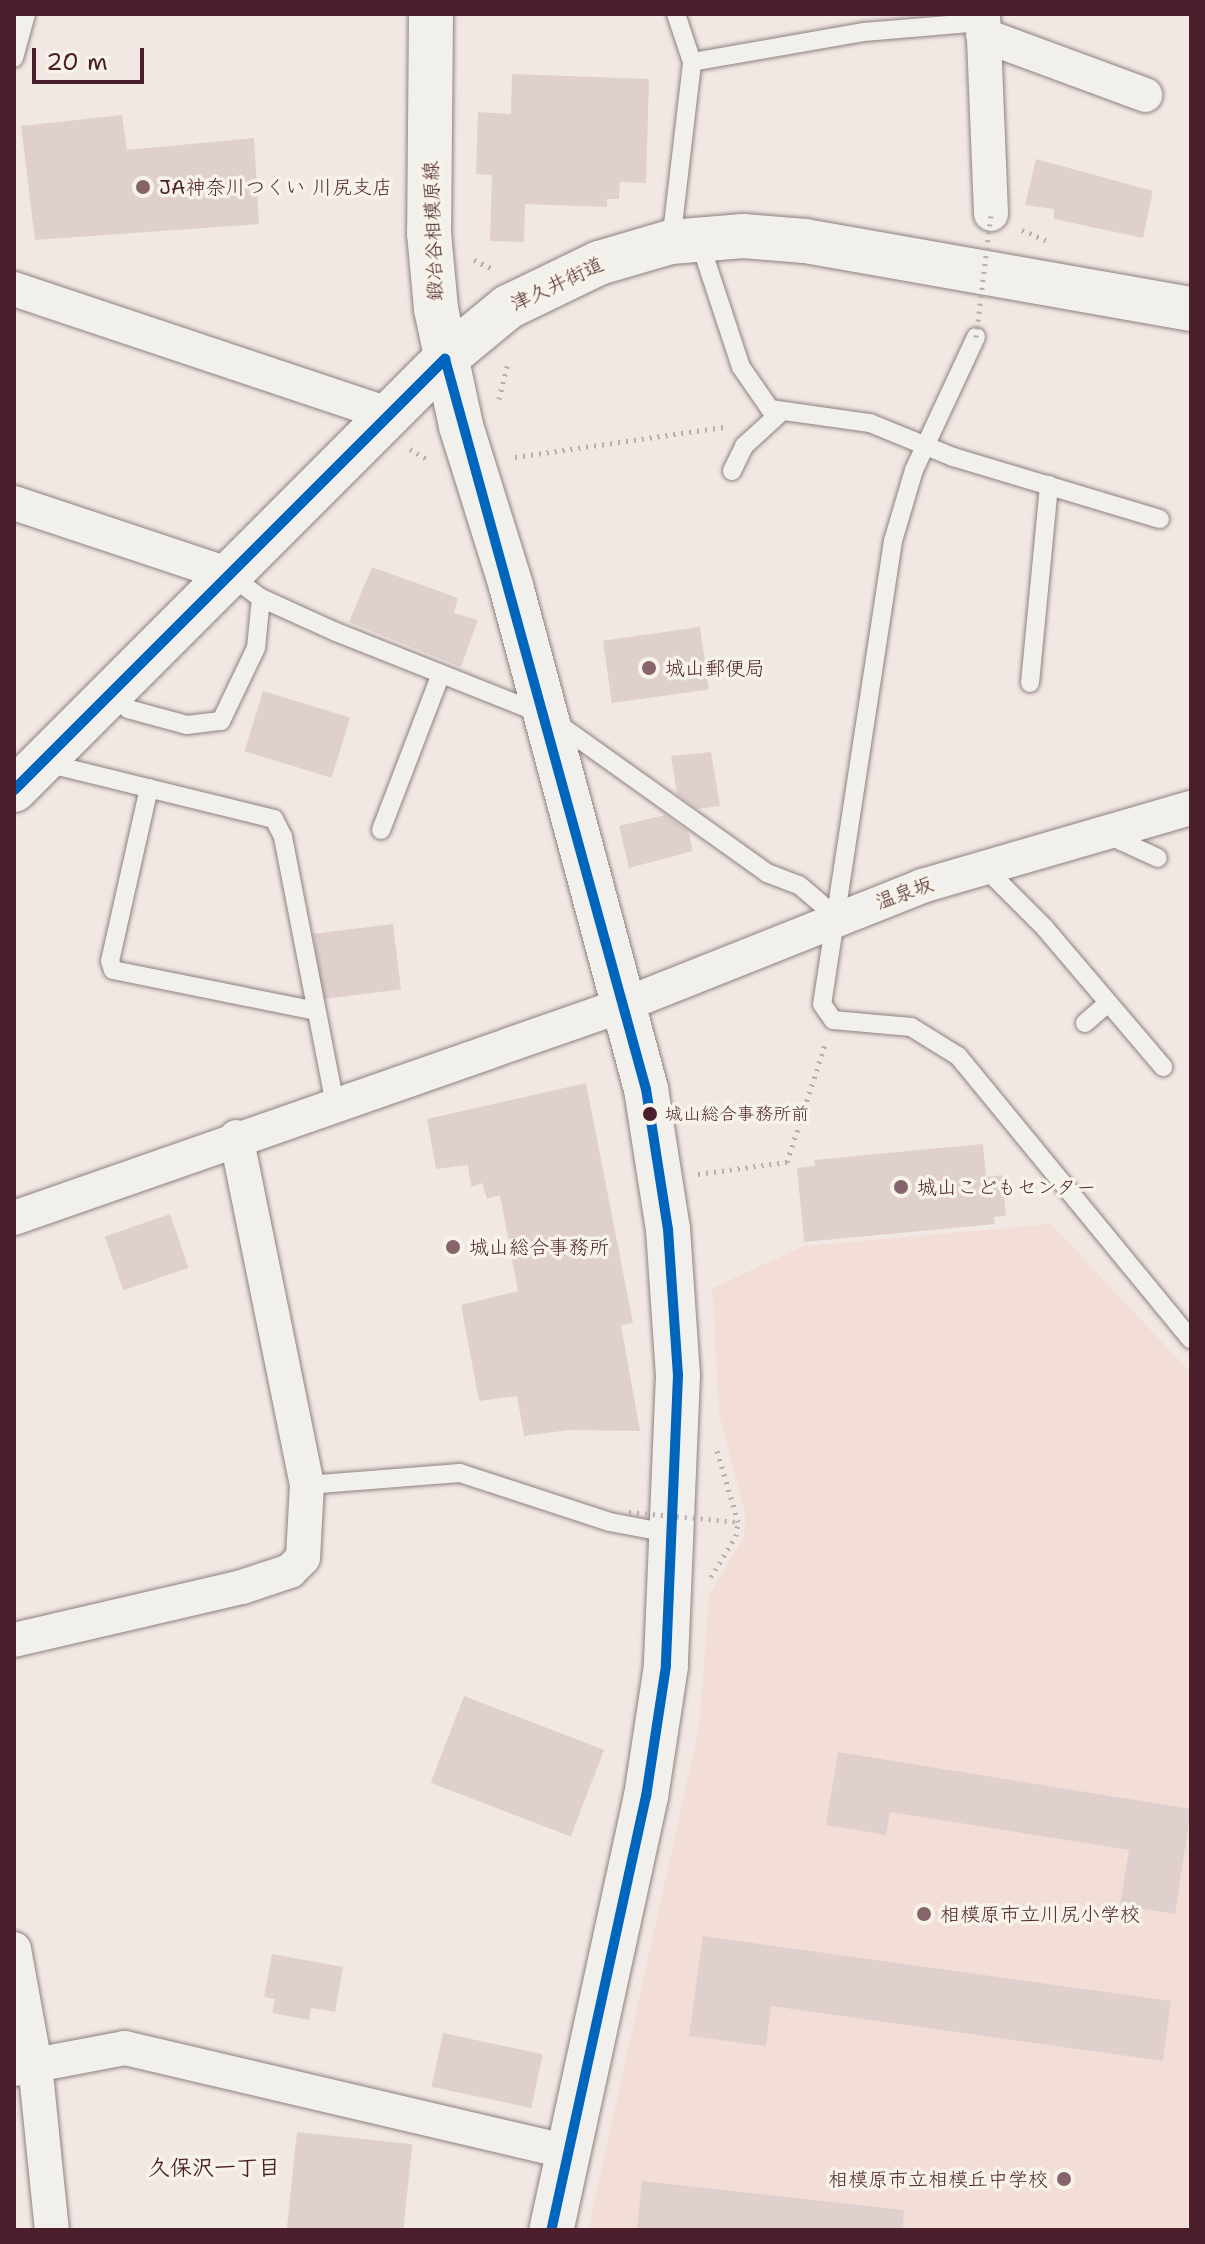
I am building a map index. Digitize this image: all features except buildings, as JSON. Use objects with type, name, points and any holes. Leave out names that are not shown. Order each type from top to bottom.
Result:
[{"type":"main road","name":"鍛冶谷相模原線","points":[[431,14],[429,233],[445,359],[626,1004],[668,1229],[678,1375],[675,1534],[666,1666],[646,1796],[551,2230]]},
{"type":"main road","name":"津久井街道","points":[[28,776],[245,586],[397,431],[445,359],[496,314],[533,293],[599,263],[685,240],[805,241],[1191,309]]},
{"type":"street","points":[[1001,221],[982,23],[1145,95]]},
{"type":"street","points":[[14,289],[397,431]]},
{"type":"street","points":[[14,503],[245,586]]},
{"type":"street","name":"温泉坂","points":[[14,1218],[236,1137],[626,1004],[839,919],[983,866],[1191,808]]},
{"type":"street","points":[[14,1640],[94,1619],[143,1613],[290,1571],[303,1558],[308,1539],[307,1485],[236,1137]]},
{"type":"street","points":[[14,1949],[24,2066],[52,2230]]},
{"type":"street","points":[[24,2066],[125,2048],[568,2152]]},
{"type":"lane","points":[[14,58],[26,14]]},
{"type":"lane","points":[[676,14],[692,62],[685,240],[741,367],[774,417]]},
{"type":"lane","points":[[692,62],[864,32],[982,23]]},
{"type":"lane","points":[[976,332],[925,446],[893,541],[839,919],[822,996],[826,1014],[833,1020],[911,1027],[958,1056],[1191,1340]]},
{"type":"lane","points":[[732,471],[744,446],[774,417],[870,423],[925,446],[1160,519]]},
{"type":"lane","points":[[1030,683],[1049,485]]},
{"type":"lane","points":[[245,586],[441,674],[547,716],[767,873],[799,885],[839,919]]},
{"type":"lane","points":[[128,709],[200,727],[221,721],[256,648],[245,586]]},
{"type":"lane","points":[[381,830],[441,674]]},
{"type":"lane","points":[[28,776],[149,788],[266,815],[280,826],[335,1105]]},
{"type":"lane","points":[[149,788],[110,961],[113,970],[316,1011]]},
{"type":"lane","points":[[1100,832],[1158,858]]},
{"type":"lane","points":[[983,866],[1163,1067]]},
{"type":"lane","points":[[1085,1023],[1108,1003]]},
{"type":"lane","points":[[307,1485],[460,1473],[623,1526],[675,1534]]},
{"type":"path","points":[[976,332],[1001,221],[1049,241]]},
{"type":"path","points":[[476,262],[500,270]]},
{"type":"path","points":[[964,320],[976,332]]},
{"type":"path","points":[[499,404],[502,377],[513,356]]},
{"type":"path","points":[[515,457],[774,417]]},
{"type":"path","points":[[397,431],[435,470]]},
{"type":"path","points":[[691,1175],[787,1162],[833,1020]]},
{"type":"path","points":[[709,1581],[736,1536],[738,1522],[715,1443]]},
{"type":"path","points":[[629,1512],[738,1522]]},
{"type":"shaded area","name":"相模原市立川尻小学校","points":[[1051,1224],[1191,1373],[1191,2230],[588,2230],[699,1727],[709,1596],[744,1536],[745,1514],[719,1414],[712,1288],[804,1246]]},
{"type":"transit line","points":[[445,359],[646,1089],[668,1229],[678,1375],[666,1666],[646,1796],[551,2230]]},
{"type":"transit line","points":[[14,790],[445,359]]},
{"type":"place","name":"JA神奈川つくい 川尻支店","points":[[143,187]]},
{"type":"place","name":"城山郵便局","points":[[649,668]]},
{"type":"place","name":"城山総合事務所前","points":[[650,1114]]},
{"type":"place","name":"城山こどもセンター","points":[[901,1187]]},
{"type":"place","name":"城山総合事務所","points":[[453,1247]]},
{"type":"place","name":"相模原市立川尻小学校","points":[[924,1914]]},
{"type":"place","name":"相模原市立相模丘中学校","points":[[1064,2179]]},
{"type":"district","name":"久保沢一丁目","points":[[214,2168]]}]
